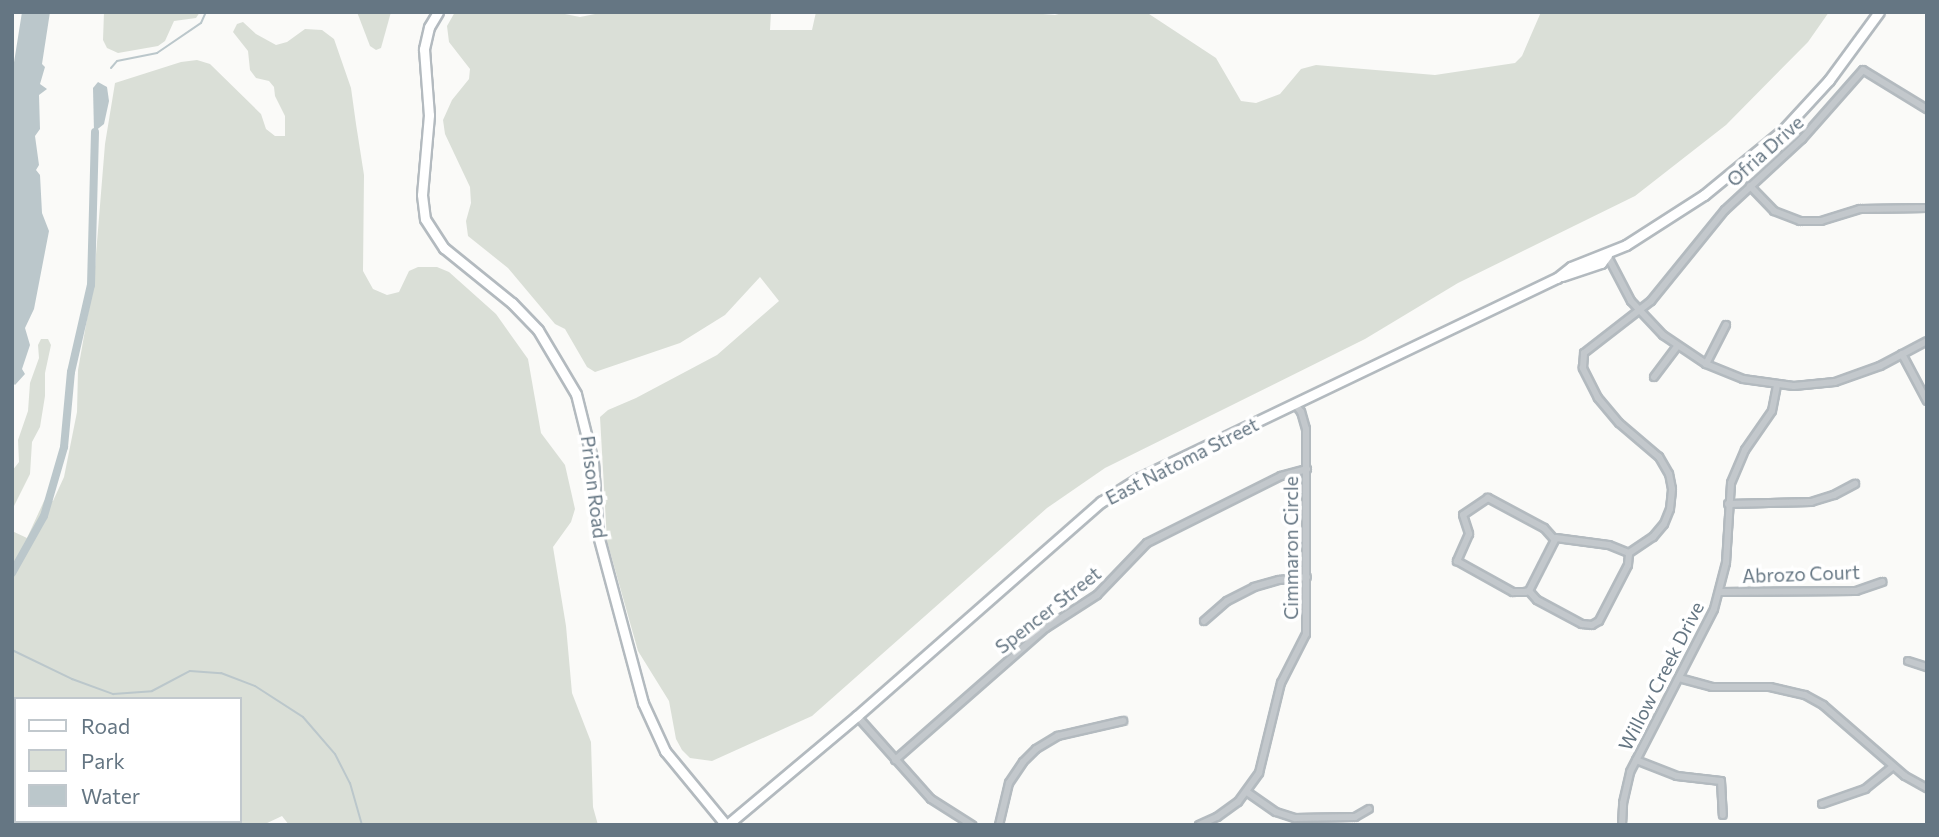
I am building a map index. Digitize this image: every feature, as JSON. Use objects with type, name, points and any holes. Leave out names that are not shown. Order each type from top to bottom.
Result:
[{"type":"main road","name":"Prison Road","points":[[438,12],[429,27],[424,50],[429,115],[422,195],[425,219],[443,248],[512,303],[538,330],[576,394],[593,462],[598,535],[643,703],[665,751],[727,825]]},
{"type":"main road","name":"East Natoma Street","points":[[727,825],[857,716],[1101,502],[1139,478],[1557,278],[1596,256],[1607,255],[1695,201],[1757,153],[1829,80],[1880,12]]},
{"type":"street","name":"Ofria Drive","points":[[1629,553],[1653,537],[1664,524],[1671,501],[1671,482],[1659,457],[1619,423],[1603,404],[1583,368],[1582,358],[1588,349],[1662,289],[1725,210],[1819,122],[1863,70],[1927,109]]},
{"type":"street","points":[[1750,186],[1774,211],[1807,222],[1828,220],[1860,209],[1927,208]]},
{"type":"street","points":[[1607,255],[1639,310],[1677,346],[1706,364],[1743,379],[1777,385],[1814,385],[1848,379],[1927,341]]},
{"type":"street","points":[[1706,364],[1726,325]]},
{"type":"street","points":[[1654,377],[1677,346]]},
{"type":"street","points":[[1902,354],[1927,401]]},
{"type":"street","name":"Willow Creek Drive","points":[[1622,825],[1625,790],[1636,760],[1720,592],[1727,551],[1728,505],[1735,472],[1772,411],[1777,385]]},
{"type":"street","name":"Cimmaron Circle","points":[[1199,825],[1226,812],[1247,792],[1262,764],[1281,683],[1306,634],[1307,469],[1304,421],[1295,404]]},
{"type":"street","name":"Spencer Street","points":[[895,760],[1046,628],[1097,595],[1147,543],[1281,477],[1307,469]]},
{"type":"street","points":[[1728,505],[1811,502],[1834,495],[1855,484]]},
{"type":"street","points":[[1529,591],[1513,592],[1457,561],[1469,534],[1462,515],[1488,498],[1544,528],[1554,539]]},
{"type":"street","points":[[1529,591],[1537,600],[1582,624],[1592,625],[1599,621],[1628,565],[1629,553],[1609,545],[1563,537],[1554,539]]},
{"type":"street","points":[[1529,591],[1554,539]]},
{"type":"street","points":[[1204,621],[1227,601],[1254,587],[1279,580],[1307,577]]},
{"type":"street","name":"Abrozo Court","points":[[1720,592],[1856,591],[1882,582]]},
{"type":"street","points":[[1908,661],[1927,667]]},
{"type":"street","points":[[1679,678],[1712,687],[1770,687],[1805,695],[1830,711],[1893,766],[1927,788]]},
{"type":"street","points":[[857,716],[931,799],[972,825]]},
{"type":"street","points":[[999,825],[1009,783],[1023,762],[1037,749],[1058,736],[1123,721]]},
{"type":"street","points":[[1636,760],[1677,776],[1721,781],[1723,815]]},
{"type":"street","points":[[1822,804],[1866,789],[1893,766]]},
{"type":"street","points":[[1247,792],[1276,812],[1295,818],[1355,817],[1369,808]]},
{"type":"green space","points":[[104,12],[200,12],[196,18],[174,21],[165,41],[158,46],[118,53],[107,48],[103,40]]},
{"type":"green space","points":[[357,12],[391,12],[381,48],[376,50],[370,46]]},
{"type":"green space","points":[[455,12],[555,12],[580,17],[605,12],[771,12],[770,30],[812,30],[816,12],[1019,12],[1055,15],[1066,12],[1146,12],[1216,58],[1241,101],[1256,103],[1280,94],[1301,69],[1316,65],[1435,75],[1515,63],[1522,56],[1541,12],[1829,12],[1808,42],[1726,125],[1635,196],[1458,283],[1365,339],[1105,468],[1047,508],[812,716],[712,761],[690,758],[682,750],[676,739],[669,701],[638,651],[607,541],[600,417],[608,410],[717,355],[779,301],[760,277],[725,315],[680,343],[595,372],[587,367],[565,329],[555,324],[508,268],[468,236],[466,221],[471,203],[470,187],[445,134],[443,120],[452,100],[469,79],[470,69],[449,42],[447,26]]},
{"type":"green space","points":[[243,22],[256,34],[276,45],[287,42],[305,29],[322,30],[334,39],[351,88],[364,175],[363,271],[373,289],[387,295],[399,292],[409,271],[418,267],[437,267],[449,272],[496,314],[528,359],[541,433],[565,465],[575,509],[571,522],[553,547],[566,626],[572,693],[591,742],[593,807],[598,825],[289,825],[282,816],[263,825],[12,825],[12,531],[27,538],[44,501],[47,498],[53,501],[64,477],[77,412],[78,370],[94,279],[105,144],[115,83],[181,62],[197,60],[210,64],[261,114],[266,129],[275,136],[285,136],[285,116],[275,96],[274,87],[269,81],[256,78],[250,70],[248,51],[233,32],[237,24]]},
{"type":"green space","points":[[41,339],[48,339],[51,345],[45,373],[45,396],[40,427],[32,442],[30,474],[12,510],[12,471],[19,462],[18,440],[28,411],[30,383],[39,358],[38,345]]},
{"type":"water","points":[[22,12],[50,12],[42,64],[45,67],[40,84],[47,89],[39,95],[40,129],[35,136],[42,213],[49,231],[34,309],[25,328],[30,345],[22,369],[25,374],[15,385],[12,382],[12,75]]},
{"type":"water","points":[[98,82],[107,87],[109,101],[104,124],[94,132],[93,88]]},
{"type":"waterway","points":[[111,68],[117,61],[157,53],[201,23],[206,12]]},
{"type":"waterway","points":[[12,573],[44,516],[64,447],[71,372],[91,285],[95,132]]},
{"type":"waterway","points":[[12,650],[72,679],[113,694],[152,691],[190,671],[221,673],[255,686],[303,717],[335,754],[350,783],[362,825]]}]
